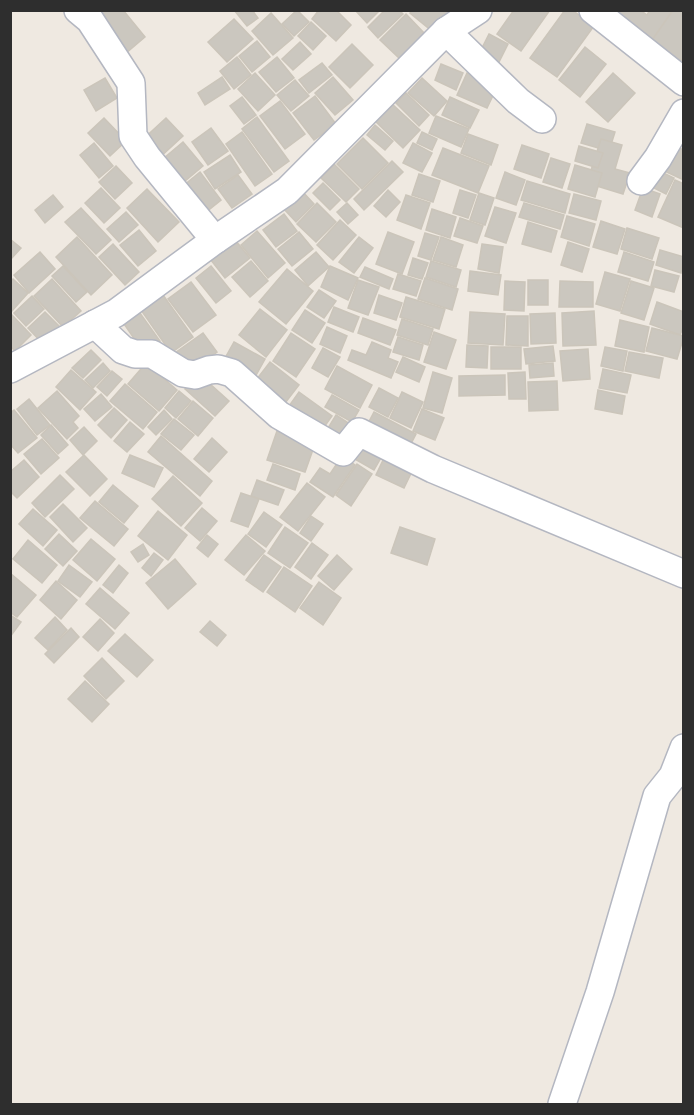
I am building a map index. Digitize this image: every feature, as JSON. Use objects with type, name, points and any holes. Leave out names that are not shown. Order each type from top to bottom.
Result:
[{"type":"street","points":[[78,10],[90,20],[131,83],[133,136],[147,157],[215,240]]},
{"type":"street","points":[[10,369],[116,313],[215,240],[287,191],[446,32],[478,10]]},
{"type":"street","points":[[593,10],[684,82]]},
{"type":"street","points":[[446,32],[518,101],[542,118]]},
{"type":"street","points":[[641,181],[658,158],[684,113]]},
{"type":"street","points":[[95,324],[123,350],[135,354],[152,354],[183,374],[195,375],[218,369],[232,373],[279,415],[343,452],[359,432],[433,469],[684,574]]},
{"type":"street","points":[[562,1104],[600,993],[657,796],[674,776],[684,748]]},
{"type":"building","points":[[89,10],[123,10],[145,37],[125,54]]},
{"type":"building","points":[[234,10],[252,10],[258,18],[247,26]]},
{"type":"building","points":[[297,10],[309,22],[294,36],[282,24]]},
{"type":"building","points":[[319,10],[336,10],[351,25],[336,41],[312,19]]},
{"type":"building","points":[[355,10],[380,10],[367,23]]},
{"type":"building","points":[[385,10],[399,10],[403,14],[378,38],[368,27]]},
{"type":"building","points":[[412,10],[450,10],[433,32],[410,13]]},
{"type":"building","points":[[514,10],[550,10],[521,51],[497,34]]},
{"type":"building","points":[[565,10],[572,10],[594,26],[557,77],[530,58]]},
{"type":"building","points":[[597,10],[640,10],[647,15],[650,10],[679,10],[651,52]]},
{"type":"building","points":[[673,10],[684,10],[684,58],[681,61],[652,40]]},
{"type":"building","points":[[271,13],[293,38],[273,55],[252,31]]},
{"type":"building","points":[[406,14],[425,34],[400,59],[380,40]]},
{"type":"building","points":[[234,19],[253,39],[227,62],[208,42]]},
{"type":"building","points":[[311,22],[326,36],[313,50],[298,36]]},
{"type":"building","points":[[489,34],[508,44],[494,72],[475,62]]},
{"type":"building","points":[[257,41],[270,57],[252,72],[239,56]]},
{"type":"building","points":[[300,42],[311,54],[293,70],[282,59]]},
{"type":"building","points":[[352,44],[373,65],[350,88],[329,67]]},
{"type":"building","points":[[585,47],[606,64],[580,97],[559,80]]},
{"type":"building","points":[[237,57],[251,75],[234,89],[220,71]]},
{"type":"building","points":[[277,57],[294,78],[276,92],[259,72]]},
{"type":"building","points":[[322,63],[332,75],[309,93],[299,80]]},
{"type":"building","points":[[441,64],[463,73],[456,90],[435,80]]},
{"type":"building","points":[[255,73],[275,95],[258,111],[238,89]]},
{"type":"building","points":[[467,73],[497,87],[487,108],[457,95]]},
{"type":"building","points":[[613,73],[635,93],[608,122],[586,102]]},
{"type":"building","points":[[222,77],[230,89],[205,105],[198,93]]},
{"type":"building","points":[[333,77],[353,100],[335,115],[315,93]]},
{"type":"building","points":[[105,78],[117,98],[96,111],[84,90]]},
{"type":"building","points":[[422,78],[447,101],[434,116],[408,93]]},
{"type":"building","points":[[295,80],[309,96],[291,111],[277,95]]},
{"type":"building","points":[[406,93],[429,115],[419,126],[396,103]]},
{"type":"building","points":[[315,96],[336,124],[314,140],[293,113]]},
{"type":"building","points":[[242,97],[256,115],[244,124],[230,106]]},
{"type":"building","points":[[450,97],[479,110],[470,128],[442,115]]},
{"type":"building","points":[[280,101],[305,134],[285,149],[260,116]]},
{"type":"building","points":[[391,103],[420,130],[403,148],[375,121]]},
{"type":"building","points":[[436,116],[469,129],[461,147],[429,133]]},
{"type":"building","points":[[257,117],[289,161],[274,172],[242,129]]},
{"type":"building","points":[[104,118],[126,141],[110,156],[88,133]]},
{"type":"building","points":[[166,118],[183,136],[157,160],[140,142]]},
{"type":"building","points":[[587,124],[615,132],[609,151],[581,143]]},
{"type":"building","points":[[375,125],[393,141],[385,150],[367,135]]},
{"type":"building","points":[[211,128],[228,151],[208,165],[192,142]]},
{"type":"building","points":[[242,132],[272,174],[255,186],[226,144]]},
{"type":"building","points":[[422,132],[437,139],[432,150],[417,143]]},
{"type":"building","points":[[468,134],[498,145],[491,165],[461,153]]},
{"type":"building","points":[[363,138],[388,163],[362,189],[337,164]]},
{"type":"building","points":[[601,139],[622,145],[615,169],[630,173],[623,194],[587,183]]},
{"type":"building","points":[[183,142],[203,166],[178,187],[158,163]]},
{"type":"building","points":[[94,143],[113,166],[99,178],[80,155]]},
{"type":"building","points":[[413,143],[432,153],[422,172],[403,163]]},
{"type":"building","points":[[522,145],[549,154],[541,178],[514,169]]},
{"type":"building","points":[[579,146],[603,153],[598,168],[575,161]]},
{"type":"building","points":[[674,146],[684,150],[684,180],[662,170]]},
{"type":"building","points":[[443,148],[489,166],[478,193],[432,175]]},
{"type":"building","points":[[230,155],[241,172],[215,189],[204,172]]},
{"type":"building","points":[[551,158],[570,164],[562,188],[543,182]]},
{"type":"building","points":[[392,161],[403,172],[364,210],[354,199]]},
{"type":"building","points":[[334,164],[359,189],[346,202],[321,178]]},
{"type":"building","points":[[575,165],[602,173],[595,197],[568,189]]},
{"type":"building","points":[[116,166],[132,183],[115,199],[99,182]]},
{"type":"building","points":[[653,168],[674,178],[666,194],[646,184]]},
{"type":"building","points":[[200,172],[221,200],[200,217],[178,190]]},
{"type":"building","points":[[505,172],[525,180],[516,205],[496,198]]},
{"type":"building","points":[[419,174],[440,181],[433,202],[412,195]]},
{"type":"building","points":[[238,175],[252,194],[232,208],[218,189]]},
{"type":"building","points":[[675,180],[684,184],[684,228],[658,217]]},
{"type":"building","points":[[527,181],[570,194],[565,213],[521,200]]},
{"type":"building","points":[[323,183],[340,200],[330,210],[313,193]]},
{"type":"building","points":[[101,188],[120,208],[104,223],[85,203]]},
{"type":"building","points":[[643,188],[660,194],[652,217],[635,210]]},
{"type":"building","points":[[147,189],[179,222],[158,242],[127,208]]},
{"type":"building","points":[[301,190],[314,204],[296,222],[283,208]]},
{"type":"building","points":[[388,190],[400,202],[386,217],[374,206]]},
{"type":"building","points":[[460,190],[476,195],[468,218],[453,213]]},
{"type":"building","points":[[479,193],[494,198],[485,225],[470,220]]},
{"type":"building","points":[[574,194],[601,201],[596,220],[569,213]]},
{"type":"building","points":[[53,195],[63,207],[45,223],[35,210]]},
{"type":"building","points":[[406,195],[430,203],[421,229],[397,220]]},
{"type":"building","points":[[317,203],[336,222],[316,242],[297,224]]},
{"type":"building","points":[[347,203],[358,215],[348,224],[337,212]]},
{"type":"building","points":[[524,203],[564,215],[560,229],[519,217]]},
{"type":"building","points":[[495,207],[516,213],[506,243],[485,236]]},
{"type":"building","points":[[81,208],[111,240],[96,254],[65,222]]},
{"type":"building","points":[[432,209],[456,217],[450,238],[426,230]]},
{"type":"building","points":[[126,212],[138,225],[119,242],[107,229]]},
{"type":"building","points":[[284,214],[297,231],[276,247],[263,230]]},
{"type":"building","points":[[567,216],[595,224],[589,246],[561,237]]},
{"type":"building","points":[[460,218],[483,226],[477,243],[454,236]]},
{"type":"building","points":[[340,220],[356,235],[333,260],[317,245]]},
{"type":"building","points":[[601,221],[625,229],[617,254],[593,247]]},
{"type":"building","points":[[528,222],[557,231],[551,252],[522,244]]},
{"type":"building","points":[[627,228],[659,238],[652,259],[621,249]]},
{"type":"building","points":[[139,230],[156,251],[138,266],[120,245]]},
{"type":"building","points":[[257,231],[285,263],[268,278],[241,245]]},
{"type":"building","points":[[299,232],[313,249],[292,266],[278,249]]},
{"type":"building","points":[[388,232],[414,242],[402,274],[376,264]]},
{"type":"building","points":[[425,233],[439,237],[431,260],[418,256]]},
{"type":"building","points":[[77,237],[112,275],[91,295],[56,257]]},
{"type":"building","points":[[359,237],[373,248],[354,273],[339,262]]},
{"type":"building","points":[[441,237],[463,245],[456,267],[433,260]]},
{"type":"building","points":[[10,239],[21,248],[11,259],[10,259]]},
{"type":"building","points":[[235,240],[250,258],[225,278],[210,259]]},
{"type":"building","points":[[568,242],[589,249],[582,272],[561,265]]},
{"type":"building","points":[[113,244],[139,272],[125,285],[99,257]]},
{"type":"building","points":[[482,244],[503,247],[499,273],[478,269]]},
{"type":"building","points":[[660,250],[684,257],[681,273],[656,265]]},
{"type":"building","points":[[40,252],[55,269],[29,293],[14,275]]},
{"type":"building","points":[[316,252],[329,267],[308,286],[295,270]]},
{"type":"building","points":[[624,252],[654,262],[648,281],[618,272]]},
{"type":"building","points":[[413,258],[428,263],[422,279],[408,275]]},
{"type":"building","points":[[251,261],[268,281],[250,297],[232,277]]},
{"type":"building","points":[[431,261],[461,270],[456,287],[426,277]]},
{"type":"building","points":[[63,266],[87,292],[76,302],[52,276]]},
{"type":"building","points":[[211,266],[231,291],[216,303],[196,278]]},
{"type":"building","points":[[330,266],[358,278],[348,300],[321,287]]},
{"type":"building","points":[[365,267],[393,279],[389,289],[360,277]]},
{"type":"building","points":[[287,269],[313,291],[286,324],[259,302]]},
{"type":"building","points":[[655,270],[679,276],[674,292],[651,286]]},
{"type":"building","points":[[470,271],[501,275],[498,295],[468,291]]},
{"type":"building","points":[[605,272],[630,279],[620,311],[596,304]]},
{"type":"building","points":[[398,274],[421,281],[416,296],[393,289]]},
{"type":"building","points":[[425,278],[458,289],[452,310],[418,299]]},
{"type":"building","points":[[13,279],[28,293],[12,311],[10,282]]},
{"type":"building","points":[[52,279],[81,311],[63,327],[34,296]]},
{"type":"building","points":[[358,280],[379,287],[368,315],[348,308]]},
{"type":"building","points":[[528,280],[548,280],[548,305],[528,305]]},
{"type":"building","points":[[505,281],[525,282],[524,311],[504,310]]},
{"type":"building","points":[[560,281],[593,282],[593,307],[559,307]]},
{"type":"building","points":[[631,281],[654,288],[644,320],[621,313]]},
{"type":"building","points":[[191,282],[216,315],[193,332],[168,299]]},
{"type":"building","points":[[319,290],[336,301],[324,318],[307,307]]},
{"type":"building","points":[[163,295],[193,337],[171,353],[141,310]]},
{"type":"building","points":[[379,295],[402,303],[396,320],[374,313]]},
{"type":"building","points":[[32,296],[44,309],[26,326],[14,313]]},
{"type":"building","points":[[406,297],[445,309],[439,329],[400,317]]},
{"type":"building","points":[[657,302],[684,312],[684,325],[680,335],[650,324]]},
{"type":"building","points":[[334,307],[359,317],[353,332],[328,322]]},
{"type":"building","points":[[137,309],[160,341],[144,353],[122,321]]},
{"type":"building","points":[[260,309],[287,330],[266,357],[239,335]]},
{"type":"building","points":[[305,310],[325,323],[312,343],[292,330]]},
{"type":"building","points":[[594,311],[596,345],[563,346],[562,313]]},
{"type":"building","points":[[45,312],[60,327],[43,344],[28,328]]},
{"type":"building","points":[[470,312],[505,314],[503,345],[468,343]]},
{"type":"building","points":[[555,313],[556,343],[531,344],[530,314]]},
{"type":"building","points":[[12,315],[31,335],[15,351],[10,346]]},
{"type":"building","points":[[507,316],[528,316],[528,346],[506,345]]},
{"type":"building","points":[[363,318],[396,330],[390,345],[358,333]]},
{"type":"building","points":[[402,319],[433,329],[428,345],[397,335]]},
{"type":"building","points":[[620,320],[649,327],[644,352],[615,346]]},
{"type":"building","points":[[327,327],[347,336],[340,353],[320,344]]},
{"type":"building","points":[[652,328],[684,336],[677,359],[646,351]]},
{"type":"building","points":[[434,332],[456,340],[446,369],[424,362]]},
{"type":"building","points":[[203,333],[217,352],[189,373],[175,353]]},
{"type":"building","points":[[291,333],[315,349],[296,377],[273,361]]},
{"type":"building","points":[[398,337],[423,345],[419,360],[393,352]]},
{"type":"building","points":[[234,342],[265,359],[255,377],[224,360]]},
{"type":"building","points":[[372,342],[391,350],[388,358],[398,362],[391,378],[348,360],[352,350],[366,355]]},
{"type":"building","points":[[467,345],[488,346],[487,368],[466,367]]},
{"type":"building","points":[[553,346],[555,361],[526,364],[524,349]]},
{"type":"building","points":[[491,347],[521,347],[521,369],[491,369]]},
{"type":"building","points":[[605,347],[627,351],[623,371],[601,366]]},
{"type":"building","points":[[323,348],[340,357],[328,377],[312,368]]},
{"type":"building","points":[[588,349],[590,379],[563,381],[560,351]]},
{"type":"building","points":[[91,350],[101,360],[83,378],[72,368]]},
{"type":"building","points":[[629,352],[663,358],[659,378],[625,371]]},
{"type":"building","points":[[403,357],[425,367],[419,382],[396,372]]},
{"type":"building","points":[[270,362],[299,385],[279,411],[250,388]]},
{"type":"building","points":[[103,363],[110,371],[93,388],[85,380]]},
{"type":"building","points":[[146,363],[177,390],[159,411],[128,384]]},
{"type":"building","points":[[553,363],[554,376],[530,378],[529,365]]},
{"type":"building","points":[[337,366],[372,385],[360,408],[325,389]]},
{"type":"building","points":[[603,369],[631,375],[627,393],[599,388]]},
{"type":"building","points":[[71,370],[96,392],[80,410],[56,387]]},
{"type":"building","points":[[112,371],[122,379],[107,396],[97,387]]},
{"type":"building","points":[[433,372],[452,378],[442,413],[423,408]]},
{"type":"building","points":[[525,372],[526,399],[509,399],[508,373]]},
{"type":"building","points":[[199,374],[229,401],[215,416],[185,389]]},
{"type":"building","points":[[505,375],[505,395],[459,396],[459,376]]},
{"type":"building","points":[[557,381],[558,410],[529,411],[528,382]]},
{"type":"building","points":[[125,384],[157,412],[143,429],[110,401]]},
{"type":"building","points":[[379,388],[398,398],[388,417],[369,407]]},
{"type":"building","points":[[598,390],[625,396],[622,414],[595,409]]},
{"type":"building","points":[[57,391],[79,416],[73,422],[78,428],[67,439],[38,408]]},
{"type":"building","points":[[179,391],[191,401],[176,418],[165,408]]},
{"type":"building","points":[[299,392],[332,416],[317,437],[284,413]]},
{"type":"building","points":[[402,392],[423,402],[411,428],[390,418]]},
{"type":"building","points":[[101,394],[112,407],[95,421],[84,409]]},
{"type":"building","points":[[332,395],[359,410],[352,422],[325,407]]},
{"type":"building","points":[[29,399],[50,425],[37,435],[17,409]]},
{"type":"building","points":[[193,401],[213,418],[198,436],[178,419]]},
{"type":"building","points":[[114,408],[127,420],[111,438],[98,425]]},
{"type":"building","points":[[422,409],[444,418],[435,440],[413,431]]},
{"type":"building","points":[[14,410],[37,438],[18,453],[10,444],[10,413]]},
{"type":"building","points":[[164,410],[172,419],[156,435],[148,427]]},
{"type":"building","points":[[374,412],[416,434],[405,455],[363,433]]},
{"type":"building","points":[[336,415],[356,428],[342,450],[322,438]]},
{"type":"building","points":[[174,419],[194,435],[181,450],[161,434]]},
{"type":"building","points":[[130,422],[144,434],[127,452],[114,441]]},
{"type":"building","points":[[51,425],[68,445],[58,454],[41,435]]},
{"type":"building","points":[[84,427],[97,441],[83,455],[70,440]]},
{"type":"building","points":[[277,431],[315,444],[305,472],[267,460]]},
{"type":"building","points":[[359,433],[386,449],[374,470],[346,454]]},
{"type":"building","points":[[161,436],[212,481],[200,496],[148,452]]},
{"type":"building","points":[[212,438],[227,452],[209,472],[194,459]]},
{"type":"building","points":[[42,439],[59,458],[41,474],[24,454]]},
{"type":"building","points":[[386,454],[414,467],[404,488],[376,475]]},
{"type":"building","points":[[84,455],[107,479],[90,496],[66,472]]},
{"type":"building","points":[[130,455],[163,468],[154,487],[122,473]]},
{"type":"building","points":[[342,456],[355,465],[333,497],[310,482],[320,468],[330,474]]},
{"type":"building","points":[[24,460],[39,477],[17,498],[10,491],[10,472]]},
{"type":"building","points":[[273,464],[300,474],[295,490],[267,480]]},
{"type":"building","points":[[357,464],[372,474],[351,506],[336,495]]},
{"type":"building","points":[[60,475],[74,489],[45,517],[32,503]]},
{"type":"building","points":[[173,476],[202,503],[181,526],[152,499]]},
{"type":"building","points":[[257,480],[284,490],[278,505],[251,496]]},
{"type":"building","points":[[307,483],[325,497],[298,531],[280,517]]},
{"type":"building","points":[[113,485],[138,506],[124,523],[99,502]]},
{"type":"building","points":[[241,493],[259,499],[248,527],[231,521]]},
{"type":"building","points":[[95,501],[128,529],[114,546],[80,518]]},
{"type":"building","points":[[63,504],[87,528],[73,542],[50,517]]},
{"type":"building","points":[[202,508],[217,521],[200,541],[185,528]]},
{"type":"building","points":[[33,509],[57,530],[43,546],[19,524]]},
{"type":"building","points":[[158,511],[187,535],[168,560],[138,536]]},
{"type":"building","points":[[264,512],[282,525],[266,547],[248,534]]},
{"type":"building","points":[[311,516],[323,524],[311,541],[300,533]]},
{"type":"building","points":[[285,527],[308,543],[290,568],[268,553]]},
{"type":"building","points":[[400,527],[435,539],[427,565],[391,553]]},
{"type":"building","points":[[59,534],[77,551],[63,566],[45,549]]},
{"type":"building","points":[[207,535],[218,544],[208,557],[197,548]]},
{"type":"building","points":[[246,535],[265,551],[244,575],[225,560]]},
{"type":"building","points":[[91,539],[115,559],[97,581],[73,560]]},
{"type":"building","points":[[28,540],[57,565],[42,583],[13,559]]},
{"type":"building","points":[[312,543],[328,555],[311,579],[295,567]]},
{"type":"building","points":[[143,544],[149,555],[138,562],[131,552]]},
{"type":"building","points":[[154,553],[163,560],[151,576],[142,568]]},
{"type":"building","points":[[264,555],[281,567],[263,592],[246,580]]},
{"type":"building","points":[[337,555],[352,569],[334,590],[318,576]]},
{"type":"building","points":[[175,559],[196,584],[168,609],[146,583]]},
{"type":"building","points":[[69,565],[92,582],[80,597],[58,581]]},
{"type":"building","points":[[119,565],[128,573],[113,593],[103,585]]},
{"type":"building","points":[[284,567],[312,586],[295,612],[267,592]]},
{"type":"building","points":[[10,573],[36,595],[17,617],[10,612]]},
{"type":"building","points":[[56,581],[77,600],[61,619],[40,600]]},
{"type":"building","points":[[319,582],[341,598],[323,625],[300,608]]},
{"type":"building","points":[[100,588],[129,613],[115,629],[86,604]]},
{"type":"building","points":[[10,615],[21,622],[10,637]]},
{"type":"building","points":[[55,617],[67,630],[48,650],[35,638]]},
{"type":"building","points":[[100,619],[114,633],[98,651],[83,637]]},
{"type":"building","points":[[210,621],[226,635],[217,646],[200,632]]},
{"type":"building","points":[[71,628],[79,637],[54,663],[45,654]]},
{"type":"building","points":[[125,634],[153,660],[137,677],[108,651]]},
{"type":"building","points":[[102,658],[124,681],[106,699],[84,676]]},
{"type":"building","points":[[85,681],[109,704],[92,722],[68,699]]}]
